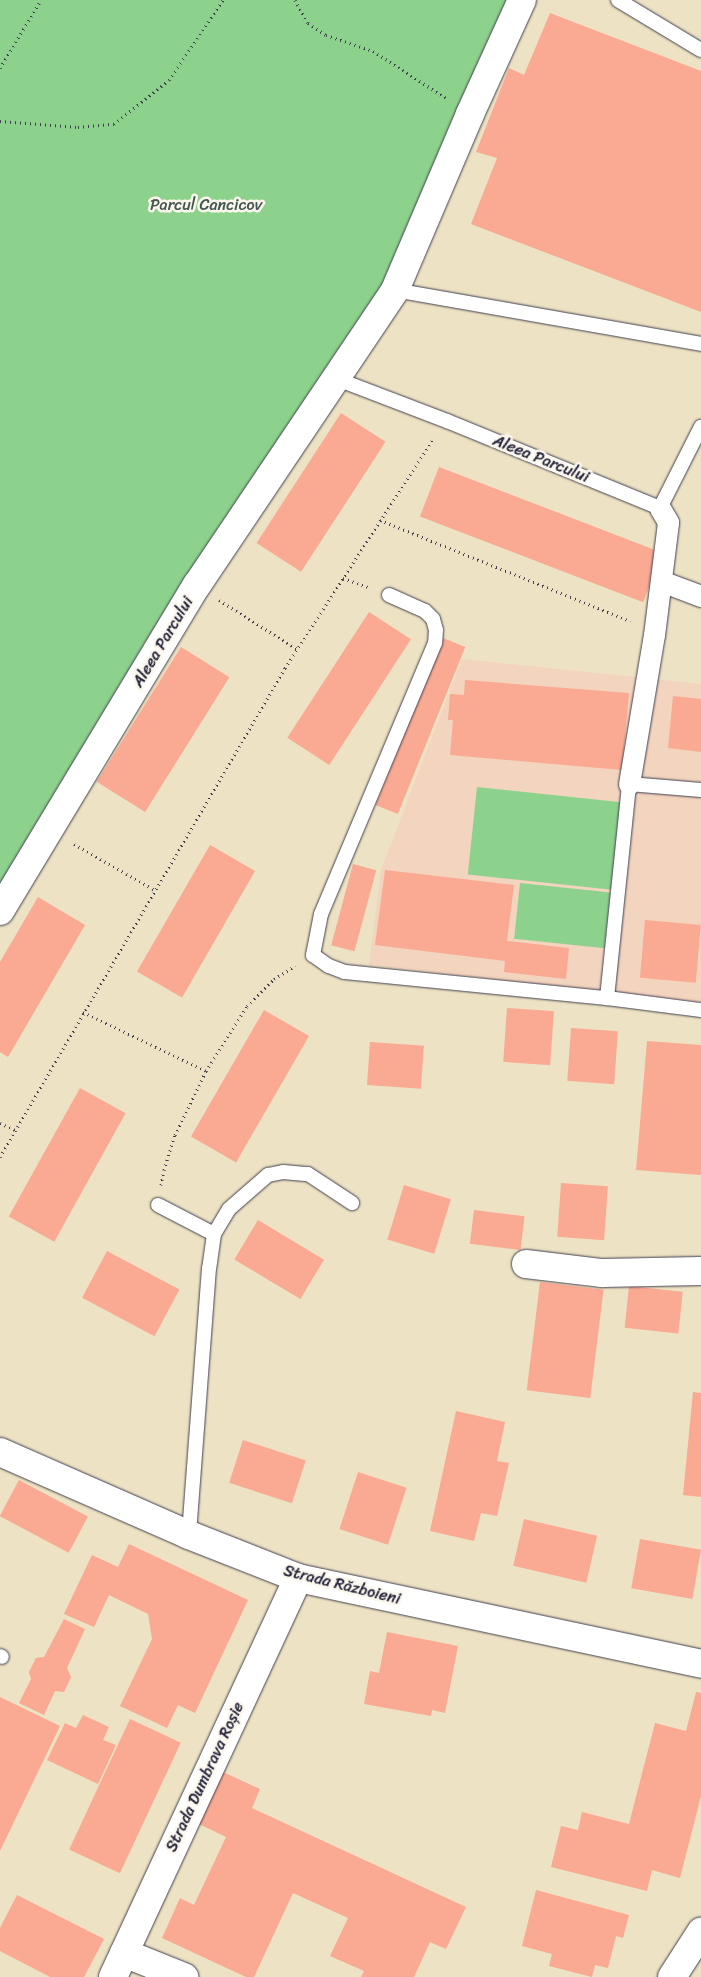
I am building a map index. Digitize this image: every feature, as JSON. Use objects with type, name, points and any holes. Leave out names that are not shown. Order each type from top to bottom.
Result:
[{"type":"street","name":"Aleea Parcului","points":[[0,912],[197,586],[395,290],[470,114],[522,0]]},
{"type":"street","points":[[629,784],[654,635],[668,522],[660,508]]},
{"type":"street","points":[[661,581],[701,596]]},
{"type":"street","points":[[526,1264],[602,1273],[701,1271]]},
{"type":"street","name":"Strada Războieni","points":[[0,1452],[189,1535],[298,1578],[701,1664]]},
{"type":"street","name":"Strada Dumbrava Roșie","points":[[119,1965],[298,1578]]},
{"type":"street","points":[[672,1977],[701,1932]]},
{"type":"street","points":[[119,1965],[184,1977]]},
{"type":"lane","points":[[618,0],[701,50]]},
{"type":"lane","points":[[395,290],[701,344]]},
{"type":"lane","name":"Aleea Parcului","points":[[337,379],[447,421],[660,508]]},
{"type":"lane","points":[[660,508],[701,427]]},
{"type":"lane","points":[[389,595],[425,610],[433,619],[436,630],[435,643],[321,914],[313,955],[329,966],[345,972],[607,998],[701,1010]]},
{"type":"lane","points":[[607,998],[629,784],[701,790]]},
{"type":"lane","points":[[189,1535],[209,1268],[214,1234],[230,1208],[268,1175],[308,1174],[352,1203]]},
{"type":"lane","points":[[158,1205],[214,1234]]},
{"type":"path","points":[[0,68],[41,0]]},
{"type":"path","points":[[0,121],[78,127],[114,124],[169,80],[223,0]]},
{"type":"path","points":[[295,0],[308,23],[326,35],[373,51],[470,114]]},
{"type":"path","points":[[0,1157],[83,1012],[297,649],[419,459],[447,421]]},
{"type":"path","points":[[380,520],[646,628],[654,635]]},
{"type":"path","points":[[343,578],[389,595]]},
{"type":"path","points":[[197,586],[297,649]]},
{"type":"path","points":[[49,830],[155,890]]},
{"type":"path","points":[[158,1205],[164,1170],[175,1135],[206,1071],[247,1006],[274,979],[313,955]]},
{"type":"path","points":[[83,1012],[206,1071]]},
{"type":"path","points":[[0,1123],[15,1130]]},
{"type":"shaded area","points":[[462,659],[701,684],[701,1003],[369,965],[381,870]]},
{"type":"green space","name":"Parcul Cancicov","points":[[0,0],[522,0],[395,290],[0,913]]},
{"type":"green space","points":[[477,787],[621,802],[612,890],[468,875]]},
{"type":"green space","points":[[520,883],[611,893],[605,948],[514,939]]},
{"type":"building","points":[[550,13],[701,71],[701,312],[471,224],[497,158],[476,152],[509,68],[524,75]]},
{"type":"building","points":[[341,413],[385,442],[301,572],[257,543]]},
{"type":"building","points":[[439,467],[662,553],[643,602],[420,516]]},
{"type":"building","points":[[369,612],[411,639],[329,765],[287,738]]},
{"type":"building","points":[[443,638],[465,647],[398,814],[376,805]]},
{"type":"building","points":[[181,647],[229,677],[145,812],[97,782]]},
{"type":"building","points":[[465,680],[629,693],[622,770],[450,755],[453,720],[448,720],[450,694],[464,695]]},
{"type":"building","points":[[673,696],[701,699],[701,752],[668,748]]},
{"type":"building","points":[[210,845],[255,871],[182,997],[137,971]]},
{"type":"building","points":[[353,864],[376,870],[354,951],[331,945]]},
{"type":"building","points":[[385,870],[514,885],[507,941],[569,948],[566,979],[504,972],[505,961],[375,945]]},
{"type":"building","points":[[38,897],[85,925],[8,1057],[0,1052],[0,962]]},
{"type":"building","points":[[645,920],[701,925],[696,983],[640,978]]},
{"type":"building","points":[[507,1008],[554,1011],[550,1065],[503,1062]]},
{"type":"building","points":[[264,1010],[309,1036],[236,1162],[191,1136]]},
{"type":"building","points":[[571,1028],[618,1031],[614,1084],[567,1081]]},
{"type":"building","points":[[647,1041],[701,1045],[701,1175],[636,1170]]},
{"type":"building","points":[[370,1042],[424,1046],[421,1089],[367,1085]]},
{"type":"building","points":[[80,1088],[125,1113],[54,1242],[9,1217]]},
{"type":"building","points":[[561,1183],[608,1186],[604,1240],[557,1237]]},
{"type":"building","points":[[404,1185],[451,1199],[434,1254],[387,1240]]},
{"type":"building","points":[[474,1210],[525,1216],[520,1250],[470,1244]]},
{"type":"building","points":[[258,1220],[324,1260],[300,1299],[234,1259]]},
{"type":"building","points":[[107,1251],[179,1289],[155,1336],[82,1298]]},
{"type":"building","points":[[540,1282],[604,1290],[590,1398],[527,1390]]},
{"type":"building","points":[[629,1286],[683,1292],[678,1333],[625,1328]]},
{"type":"building","points":[[693,1392],[701,1393],[701,1497],[683,1495]]},
{"type":"building","points":[[456,1411],[505,1422],[497,1461],[509,1463],[497,1516],[481,1513],[474,1541],[430,1531]]},
{"type":"building","points":[[243,1440],[306,1460],[292,1503],[229,1483]]},
{"type":"building","points":[[358,1472],[407,1488],[388,1545],[339,1529]]},
{"type":"building","points":[[19,1480],[88,1517],[69,1553],[0,1516]]},
{"type":"building","points":[[524,1519],[597,1536],[586,1583],[513,1566]]},
{"type":"building","points":[[640,1539],[701,1550],[692,1599],[631,1588]]},
{"type":"building","points":[[129,1544],[248,1600],[195,1713],[178,1705],[167,1728],[120,1706],[152,1639],[148,1614],[109,1595],[94,1627],[64,1614],[92,1555],[118,1567]]},
{"type":"building","points":[[64,1619],[85,1629],[67,1668],[71,1677],[64,1692],[55,1691],[44,1715],[19,1703],[31,1679],[29,1672],[36,1658],[44,1657]]},
{"type":"building","points":[[387,1632],[458,1646],[445,1713],[432,1710],[431,1716],[364,1704],[370,1671],[379,1673]]},
{"type":"building","points":[[696,1692],[701,1693],[701,1796],[680,1878],[652,1870],[647,1891],[551,1867],[561,1826],[578,1830],[582,1812],[629,1824],[655,1723],[686,1731]]},
{"type":"building","points":[[0,1697],[60,1726],[0,1851]]},
{"type":"building","points":[[83,1715],[109,1727],[103,1740],[116,1745],[98,1784],[47,1760],[65,1723],[76,1728]]},
{"type":"building","points":[[130,1719],[181,1743],[120,1873],[69,1850]]},
{"type":"building","points":[[223,1772],[260,1789],[252,1808],[466,1907],[446,1949],[430,1942],[414,1977],[361,1977],[364,1971],[330,1956],[348,1918],[293,1893],[254,1977],[246,1977],[162,1938],[180,1898],[194,1905],[226,1837],[199,1824]]},
{"type":"building","points":[[536,1890],[629,1915],[623,1938],[616,1936],[608,1968],[595,1965],[592,1977],[549,1966],[552,1954],[522,1946]]},
{"type":"building","points":[[17,1895],[104,1939],[84,1977],[50,1977],[0,1951],[0,1928]]}]
